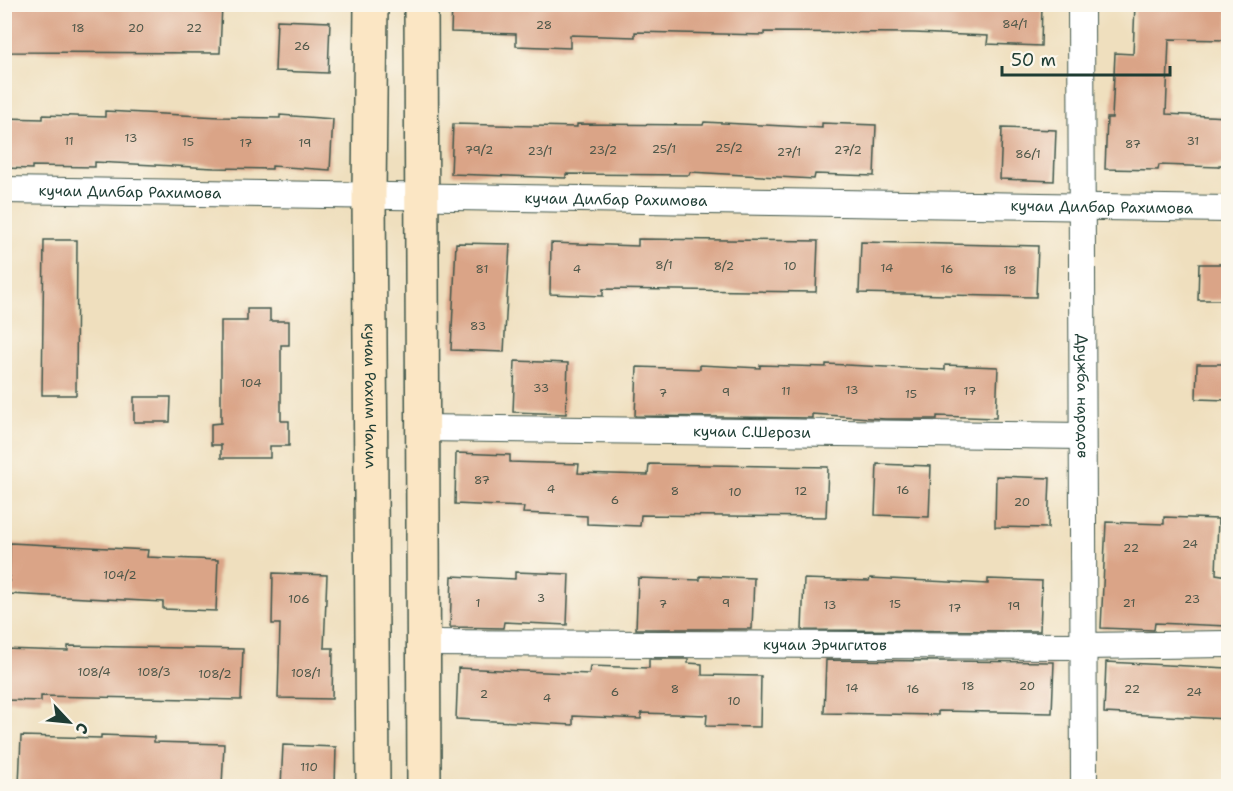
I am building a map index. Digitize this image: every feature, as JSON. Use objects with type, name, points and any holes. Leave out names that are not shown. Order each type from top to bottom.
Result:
[{"type":"main road","name":"кучаи Рахим Чалил","points":[[371,4],[369,195],[373,786]]},
{"type":"main road","points":[[421,4],[424,786]]},
{"type":"street","name":"Дружба народов","points":[[1081,4],[1084,786]]},
{"type":"street","name":"кучаи Дилбар Рахимова","points":[[4,189],[1228,209]]},
{"type":"street","name":"кучаи С.Шерози","points":[[422,428],[1082,436]]},
{"type":"street","name":"кучаи Эрчигитов","points":[[423,643],[1083,646],[1228,644]]},
{"type":"building","points":[[4,4],[222,4],[220,53],[4,52]]},
{"type":"building","points":[[452,4],[1042,4],[1041,46],[987,44],[988,36],[914,33],[764,32],[764,35],[635,32],[635,37],[570,35],[570,48],[516,46],[516,34],[451,32]]},
{"type":"building","points":[[1135,4],[1228,4],[1228,40],[1169,39],[1166,114],[1228,117],[1228,165],[1219,165],[1219,167],[1159,165],[1158,170],[1105,169],[1107,118],[1112,118],[1115,53],[1133,54]]},
{"type":"building","points":[[277,20],[330,22],[328,73],[275,71]]},
{"type":"building","points":[[105,111],[220,117],[280,118],[280,115],[333,119],[330,170],[272,166],[272,169],[214,168],[95,162],[95,167],[4,168],[4,118],[43,119],[43,115],[105,117]]},
{"type":"building","points":[[704,122],[822,128],[822,123],[876,125],[874,176],[815,174],[814,179],[690,172],[689,175],[566,174],[566,178],[451,174],[453,124],[577,127],[577,124],[703,125]]},
{"type":"building","points":[[1002,128],[1056,130],[1054,181],[1000,179]]},
{"type":"building","points":[[638,239],[818,241],[816,292],[603,289],[603,296],[550,294],[551,243],[638,246]]},
{"type":"building","points":[[44,240],[77,240],[76,395],[42,395]]},
{"type":"building","points":[[861,242],[1038,246],[1036,297],[859,293]]},
{"type":"building","points":[[456,243],[510,244],[504,352],[451,350]]},
{"type":"building","points":[[1199,264],[1228,264],[1228,300],[1198,300]]},
{"type":"building","points":[[247,309],[270,309],[270,321],[289,321],[289,345],[281,345],[281,421],[289,421],[289,446],[270,446],[270,458],[221,458],[221,445],[211,445],[211,424],[221,423],[221,321],[247,321]]},
{"type":"building","points":[[515,361],[568,363],[566,414],[513,412]]},
{"type":"building","points":[[826,364],[945,370],[945,365],[998,367],[996,418],[937,416],[937,419],[885,419],[812,414],[812,418],[635,416],[637,367],[700,369],[700,365],[760,368],[760,365],[826,367]]},
{"type":"building","points":[[1197,364],[1228,364],[1228,400],[1196,399]]},
{"type":"building","points":[[134,397],[171,397],[170,422],[134,422]]},
{"type":"building","points":[[456,453],[510,455],[510,462],[579,464],[578,473],[648,475],[649,464],[828,467],[826,517],[641,515],[640,526],[587,524],[587,516],[523,513],[524,507],[455,504]]},
{"type":"building","points":[[877,464],[931,466],[929,517],[875,515]]},
{"type":"building","points":[[996,476],[1050,478],[1048,528],[995,527]]},
{"type":"building","points":[[1164,517],[1218,519],[1216,574],[1228,576],[1228,626],[1155,623],[1154,630],[1101,628],[1106,522],[1164,524]]},
{"type":"building","points":[[10,543],[148,550],[147,557],[218,560],[216,611],[163,609],[163,602],[9,594]]},
{"type":"building","points":[[515,572],[569,574],[567,625],[504,622],[503,628],[450,627],[452,576],[515,579]]},
{"type":"building","points":[[273,573],[327,575],[324,648],[333,648],[332,699],[278,698],[280,624],[272,624]]},
{"type":"building","points":[[700,576],[754,578],[752,629],[636,629],[638,578],[700,580]]},
{"type":"building","points":[[870,578],[988,584],[988,579],[1042,581],[1040,631],[802,630],[804,579],[869,581]]},
{"type":"building","points":[[68,646],[243,649],[241,700],[41,696],[41,701],[4,700],[4,649],[68,651]]},
{"type":"building","points":[[649,659],[688,659],[688,663],[702,664],[702,675],[761,676],[760,727],[706,726],[707,715],[641,713],[641,719],[573,716],[573,725],[456,719],[458,668],[589,674],[590,666],[649,668]]},
{"type":"building","points":[[826,660],[1054,662],[1052,713],[938,711],[938,715],[824,713]]},
{"type":"building","points":[[1106,662],[1228,668],[1228,719],[1104,713]]},
{"type":"building","points":[[101,735],[154,737],[154,742],[224,744],[222,786],[19,786],[21,736],[101,738]]},
{"type":"building","points":[[283,745],[336,747],[335,786],[281,786]]}]
